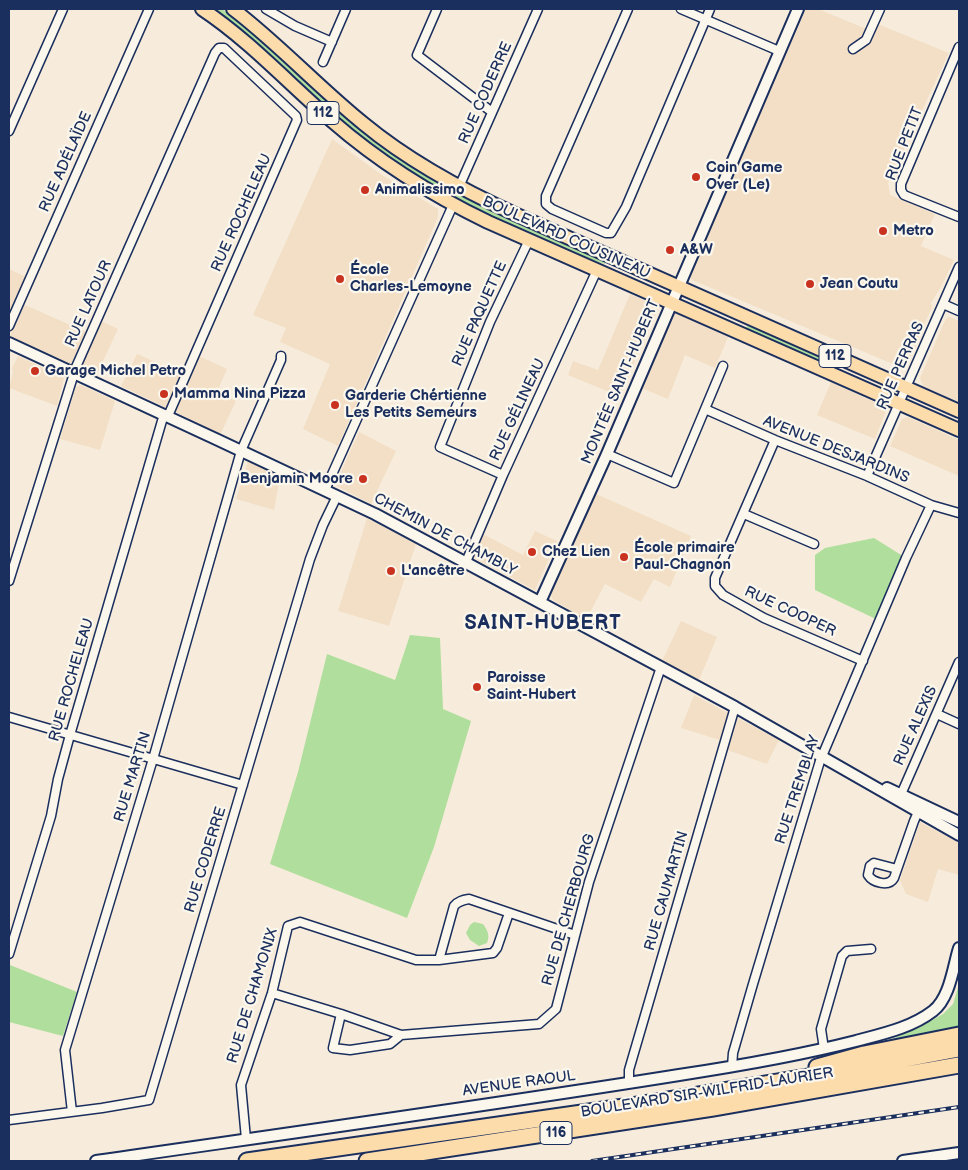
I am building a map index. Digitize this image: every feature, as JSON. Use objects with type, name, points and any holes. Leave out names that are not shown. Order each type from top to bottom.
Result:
[{"type":"highway","points":[[744,1088],[864,1054],[959,1035]]},
{"type":"highway","name":"BOULEVARD SIR-WILFRID-LAURIER","points":[[247,1161],[555,1118],[744,1088],[959,1049]]},
{"type":"highway","name":"BOULEVARD SIR-WILFRID-LAURIER","points":[[367,1161],[704,1109],[959,1064]]},
{"type":"highway","points":[[902,1075],[959,1074]]},
{"type":"main road","name":"BOULEVARD COUSINEAU","points":[[202,9],[255,49],[316,107],[356,141],[397,171],[453,205],[959,430]]},
{"type":"main road","name":"BOULEVARD COUSINEAU","points":[[233,9],[274,42],[364,125],[406,155],[459,187],[517,215],[959,411]]},
{"type":"street","points":[[9,131],[63,9]]},
{"type":"street","name":"RUE ADÉLAÏDE","points":[[9,326],[149,9]]},
{"type":"street","points":[[266,9],[295,26],[332,42]]},
{"type":"street","points":[[323,62],[346,9]]},
{"type":"street","points":[[437,9],[417,56],[492,112]]},
{"type":"street","name":"RUE CODERRE","points":[[459,187],[538,9]]},
{"type":"street","points":[[628,9],[546,196],[546,204],[552,209],[606,233],[611,232],[626,208],[710,9]]},
{"type":"street","points":[[681,9],[779,51]]},
{"type":"street","name":"MONTÉE SAINT-HUBERT","points":[[540,602],[607,454],[798,9]]},
{"type":"street","points":[[853,49],[866,40],[880,9]]},
{"type":"street","name":"RUE PETIT","points":[[959,47],[900,184],[904,195],[959,217]]},
{"type":"street","name":"RUE LATOUR","points":[[9,581],[74,374],[215,53],[219,48]]},
{"type":"street","name":"RUE ROCHELEAU","points":[[9,954],[51,816],[58,779],[70,734],[166,415],[297,120],[296,116],[224,48],[219,48]]},
{"type":"street","points":[[325,490],[453,205]]},
{"type":"street","name":"RUE PAQUETTE","points":[[503,474],[440,447],[490,322],[529,240]]},
{"type":"street","name":"RUE PERRAS","points":[[867,476],[959,268]]},
{"type":"street","name":"RUE GÉLINEAU","points":[[466,562],[503,474],[597,270]]},
{"type":"street","points":[[943,304],[959,311]]},
{"type":"street","name":"CHEMIN DE CHAMBLY","points":[[9,343],[375,514],[735,707],[856,775],[900,798],[959,822]]},
{"type":"street","name":"RUE MARTIN","points":[[72,1112],[65,1050],[153,759],[241,451],[281,360],[281,356]]},
{"type":"street","points":[[607,454],[674,484],[724,366]]},
{"type":"street","name":"AVENUE DESJARDINS","points":[[705,409],[775,440],[867,476],[931,505],[959,513]]},
{"type":"street","name":"RUE COOPER","points":[[775,440],[715,578],[715,586],[723,595],[764,618],[863,660]]},
{"type":"street","name":"RUE CODERRE","points":[[9,1120],[149,1100],[310,559],[337,496]]},
{"type":"street","name":"RUE TREMBLAY","points":[[732,1067],[733,1053],[822,756],[906,558],[931,505]]},
{"type":"street","points":[[744,514],[814,544]]},
{"type":"street","name":"RUE ALEXIS","points":[[900,798],[959,662]]},
{"type":"street","name":"RUE DE CHERBOURG","points":[[272,993],[402,1035],[539,1024],[556,1009],[589,882],[661,667]]},
{"type":"street","name":"RUE CAUMARTIN","points":[[629,1083],[629,1070],[735,707]]},
{"type":"street","points":[[936,714],[959,724]]},
{"type":"street","points":[[9,717],[243,785]]},
{"type":"street","name":"CHEMIN DE CHAMBLY","points":[[900,798],[918,812],[959,835]]},
{"type":"street","points":[[897,869],[918,812]]},
{"type":"street","points":[[438,960],[454,906],[457,903],[469,900],[575,935]]},
{"type":"street","name":"RUE DE CHAMONIX","points":[[246,1139],[240,1085],[272,993],[288,926],[300,922],[416,960],[438,960],[493,953],[497,948],[509,913]]},
{"type":"street","name":"AVENUE RAOUL","points":[[96,1161],[629,1083],[732,1067],[824,1049],[901,1028],[915,1022],[938,1007],[945,995],[959,948]]},
{"type":"street","points":[[824,1049],[821,1030],[842,956],[847,951],[871,949]]},
{"type":"street","name":"RUE DE CHERBOURG","points":[[341,1014],[333,1048],[350,1050],[390,1044],[402,1035]]},
{"type":"street","points":[[903,1161],[959,1153]]},
{"type":"shaded area","points":[[806,9],[818,9],[864,28],[880,25],[949,53],[888,183],[890,195],[935,214],[921,246],[954,260],[931,303],[932,307],[905,369],[692,280],[690,276]]},
{"type":"shaded area","name":"École Charles-Lemoyne","points":[[332,139],[382,175],[438,209],[438,217],[338,446],[303,429],[330,364],[280,342],[286,328],[253,315]]},
{"type":"shaded area","points":[[9,269],[26,277],[9,314]]},
{"type":"shaded area","points":[[630,294],[656,306],[658,310],[619,396],[568,375],[573,361],[598,370]]},
{"type":"shaded area","points":[[23,304],[86,332],[71,364],[10,336]]},
{"type":"shaded area","points":[[676,313],[728,337],[715,368],[685,355],[668,399],[641,388],[672,315]]},
{"type":"shaded area","points":[[950,317],[959,321],[959,402],[923,386],[920,378],[946,318]]},
{"type":"shaded area","points":[[101,321],[118,329],[96,376],[83,370],[82,362]]},
{"type":"shaded area","points":[[137,354],[183,374],[167,408],[121,386]]},
{"type":"shaded area","points":[[18,356],[64,378],[57,406],[9,388],[13,373],[12,368]]},
{"type":"shaded area","points":[[199,356],[227,369],[217,392],[236,401],[220,435],[174,411]]},
{"type":"shaded area","points":[[831,382],[883,406],[886,411],[875,439],[817,415]]},
{"type":"shaded area","points":[[81,385],[115,401],[100,450],[60,439],[76,387]]},
{"type":"shaded area","points":[[908,417],[959,440],[959,476],[890,446],[902,419]]},
{"type":"shaded area","points":[[359,432],[396,451],[371,504],[335,485]]},
{"type":"shaded area","points":[[248,461],[280,477],[274,510],[236,499]]},
{"type":"shaded area","name":"École primaire Paul-Chagnon","points":[[594,493],[691,536],[670,587],[654,579],[641,602],[605,584],[586,620],[553,600],[551,595]]},
{"type":"shaded area","points":[[367,518],[416,544],[389,626],[338,611]]},
{"type":"shaded area","points":[[535,531],[557,541],[535,590],[474,558],[483,534],[523,555]]},
{"type":"shaded area","points":[[681,621],[717,637],[699,680],[662,661]]},
{"type":"shaded area","points":[[694,695],[779,740],[767,764],[730,751],[720,740],[681,728]]},
{"type":"shaded area","points":[[920,822],[959,843],[959,875],[938,869],[928,902],[906,894],[900,880]]},
{"type":"green space","points":[[213,9],[222,9],[249,29],[333,106],[374,140],[450,189],[448,195],[385,155],[353,131],[256,42]]},
{"type":"green space","points":[[453,191],[483,207],[606,261],[605,264],[589,259],[465,204],[451,196]]},
{"type":"green space","points":[[747,326],[759,329],[856,371],[811,357],[746,329]]},
{"type":"green space","points":[[874,538],[906,558],[880,621],[815,590],[815,555],[825,548]]},
{"type":"green space","points":[[410,635],[440,638],[443,709],[471,721],[434,847],[407,918],[270,864],[298,772],[327,654],[395,680]]},
{"type":"green space","points":[[474,922],[483,924],[488,935],[487,943],[479,946],[470,940],[466,933]]},
{"type":"green space","points":[[10,965],[77,992],[63,1036],[9,1022]]},
{"type":"green space","points":[[959,984],[959,1029],[883,1043],[920,1027],[943,1014],[953,1004]]},
{"type":"railway","points":[[592,1161],[959,1107]]},
{"type":"place","name":"Coin Game Over (Le)","points":[[696,177]]},
{"type":"place","name":"Animalissimo","points":[[365,190]]},
{"type":"place","name":"Metro","points":[[883,231]]},
{"type":"place","name":"A&W","points":[[670,250]]},
{"type":"place","name":"École Charles-Lemoyne","points":[[340,279]]},
{"type":"place","name":"Jean Coutu","points":[[810,284]]},
{"type":"place","name":"Garage Michel Petro","points":[[35,371]]},
{"type":"place","name":"Mamma Nina Pizza","points":[[164,394]]},
{"type":"place","name":"Garderie Chértienne Les Petits Semeurs","points":[[335,405]]},
{"type":"place","name":"Benjamin Moore","points":[[363,479]]},
{"type":"place","name":"Chez Lien","points":[[532,552]]},
{"type":"place","name":"École primaire Paul-Chagnon","points":[[624,557]]},
{"type":"place","name":"L'ancêtre","points":[[391,571]]},
{"type":"place","name":"Paroisse Saint-Hubert","points":[[477,687]]},
{"type":"district","name":"SAINT-HUBERT","points":[[543,624]]}]
